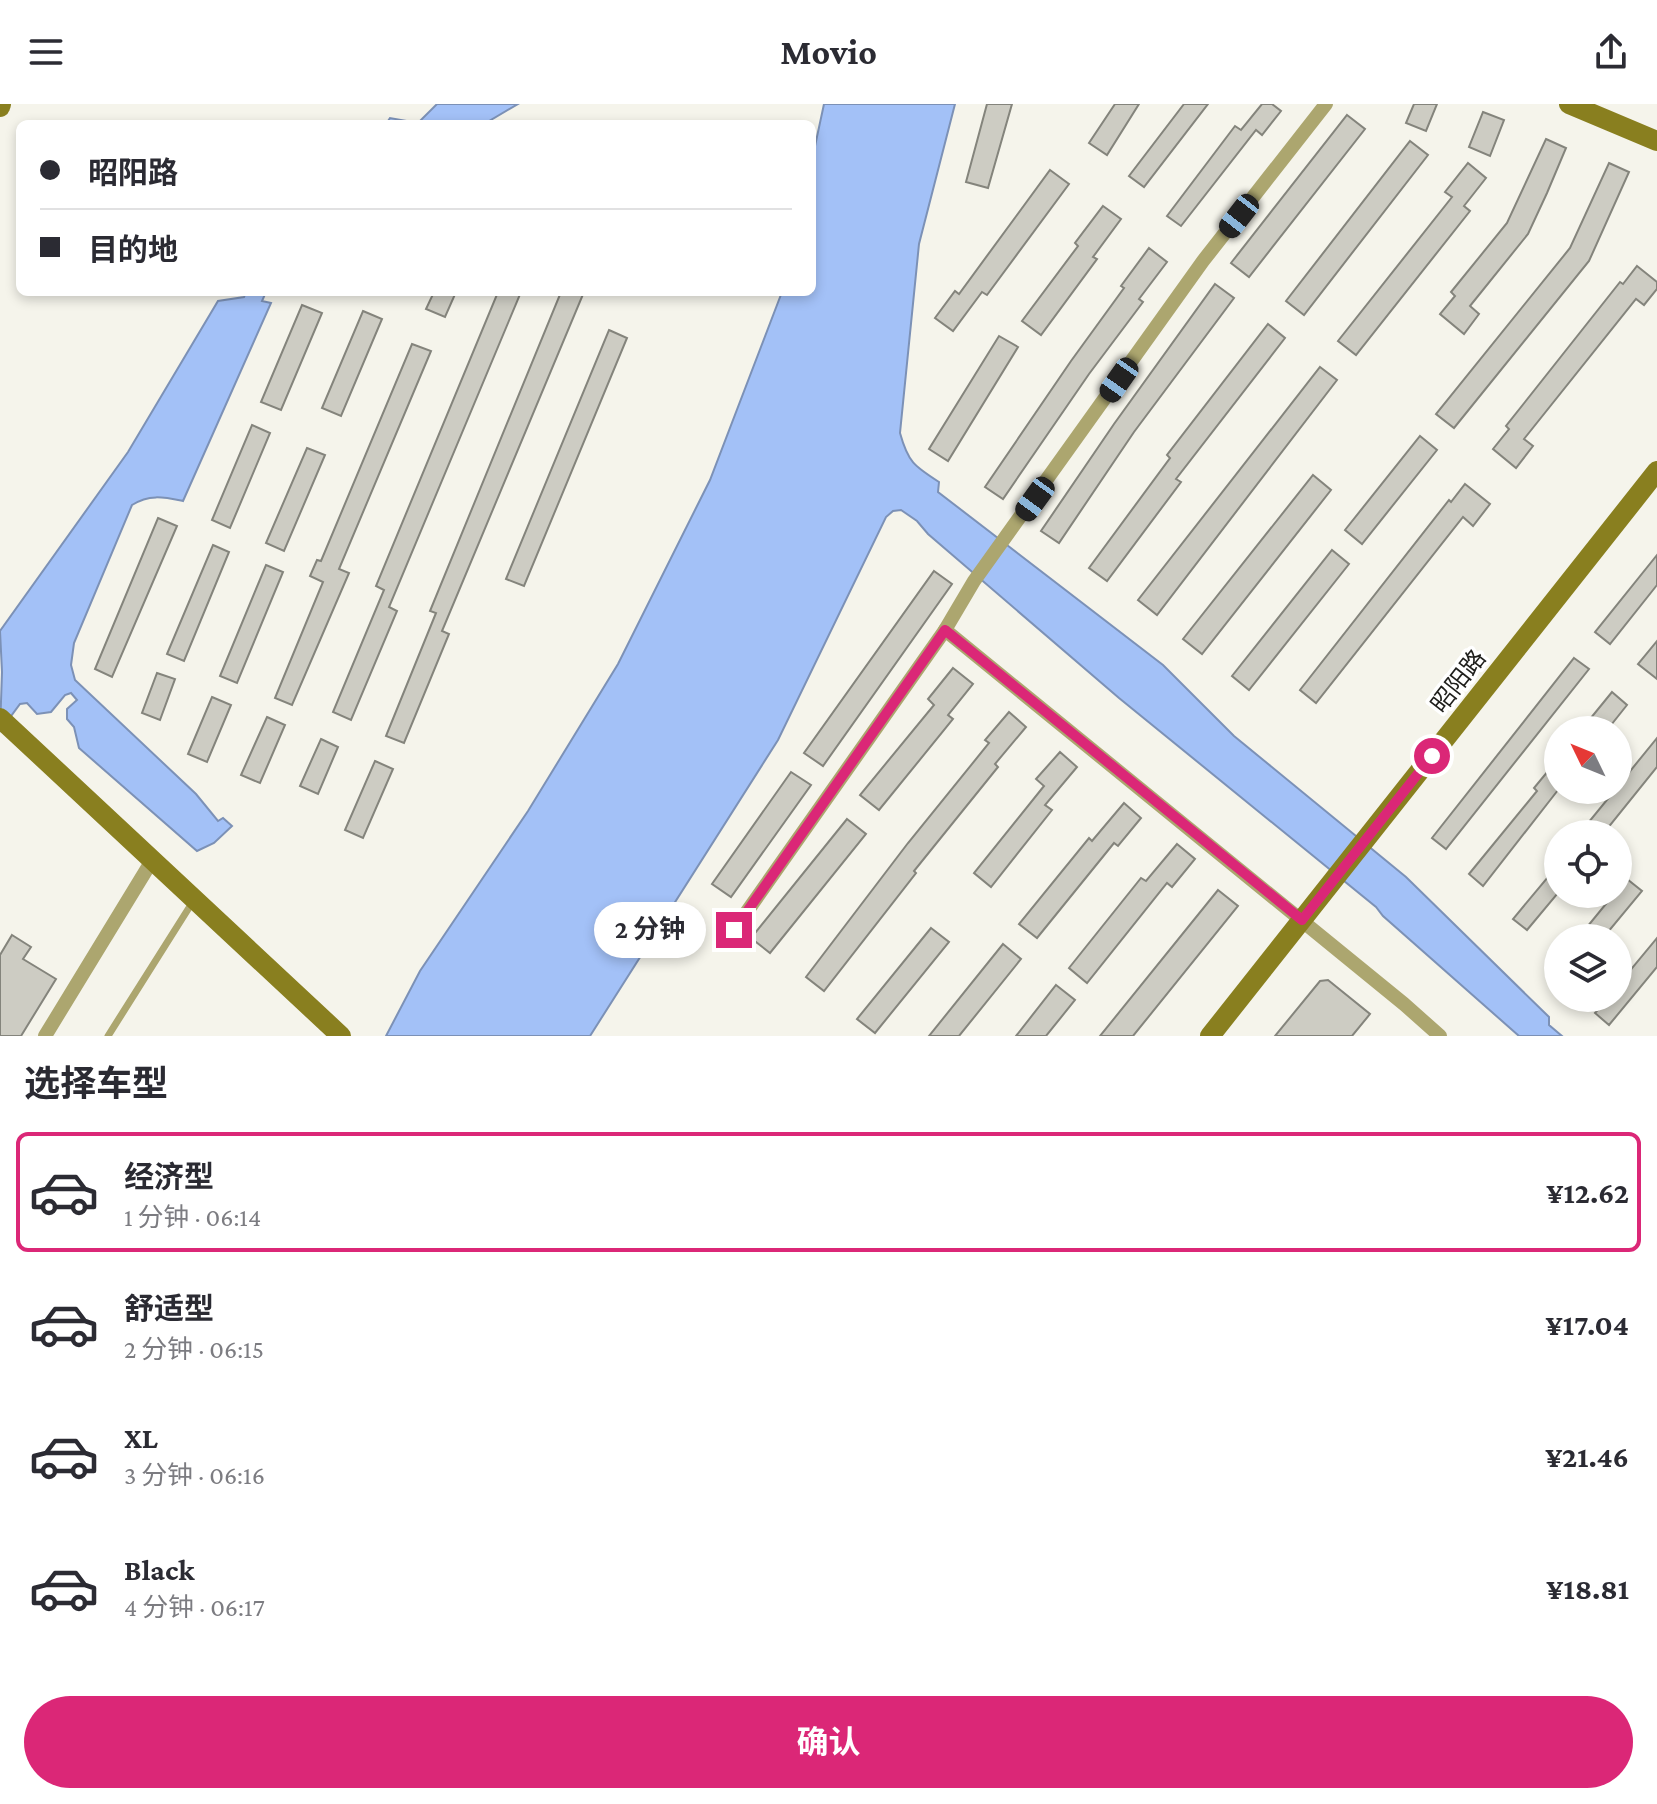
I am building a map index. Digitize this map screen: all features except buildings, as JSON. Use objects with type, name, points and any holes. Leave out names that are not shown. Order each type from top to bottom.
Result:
[{"type":"main road","points":[[1569,104],[1657,141]]},
{"type":"main road","name":"昭阳路","points":[[1210,1036],[1657,471]]},
{"type":"main road","points":[[0,718],[341,1036]]},
{"type":"street","points":[[734,930],[945,630],[974,581],[1203,261],[1326,104]]},
{"type":"street","points":[[945,630],[1440,1036]]},
{"type":"street","points":[[45,1036],[153,859]]},
{"type":"lane","points":[[108,1036],[195,899]]},
{"type":"water","points":[[437,104],[518,104],[491,120],[421,120]]},
{"type":"water","points":[[824,104],[955,104],[919,244],[900,433],[913,462],[939,482],[938,492],[1163,665],[1234,736],[1406,877],[1549,1017],[1549,1025],[1562,1036],[1519,1036],[1376,907],[1119,698],[901,510],[893,511],[886,517],[778,740],[590,1036],[386,1036],[420,971],[528,811],[618,664],[710,480],[780,296],[816,296],[816,141]]},
{"type":"water","points":[[264,296],[262,301],[271,303],[183,501],[150,498],[132,505],[74,643],[71,665],[75,680],[196,794],[218,821],[223,818],[232,826],[214,843],[197,851],[79,748],[74,727],[67,719],[67,709],[77,700],[71,693],[65,695],[51,712],[37,714],[27,703],[20,704],[0,731],[0,631],[128,452],[218,301]]},
{"type":"route","points":[[734,930],[945,630],[1302,920],[1432,756]]}]
